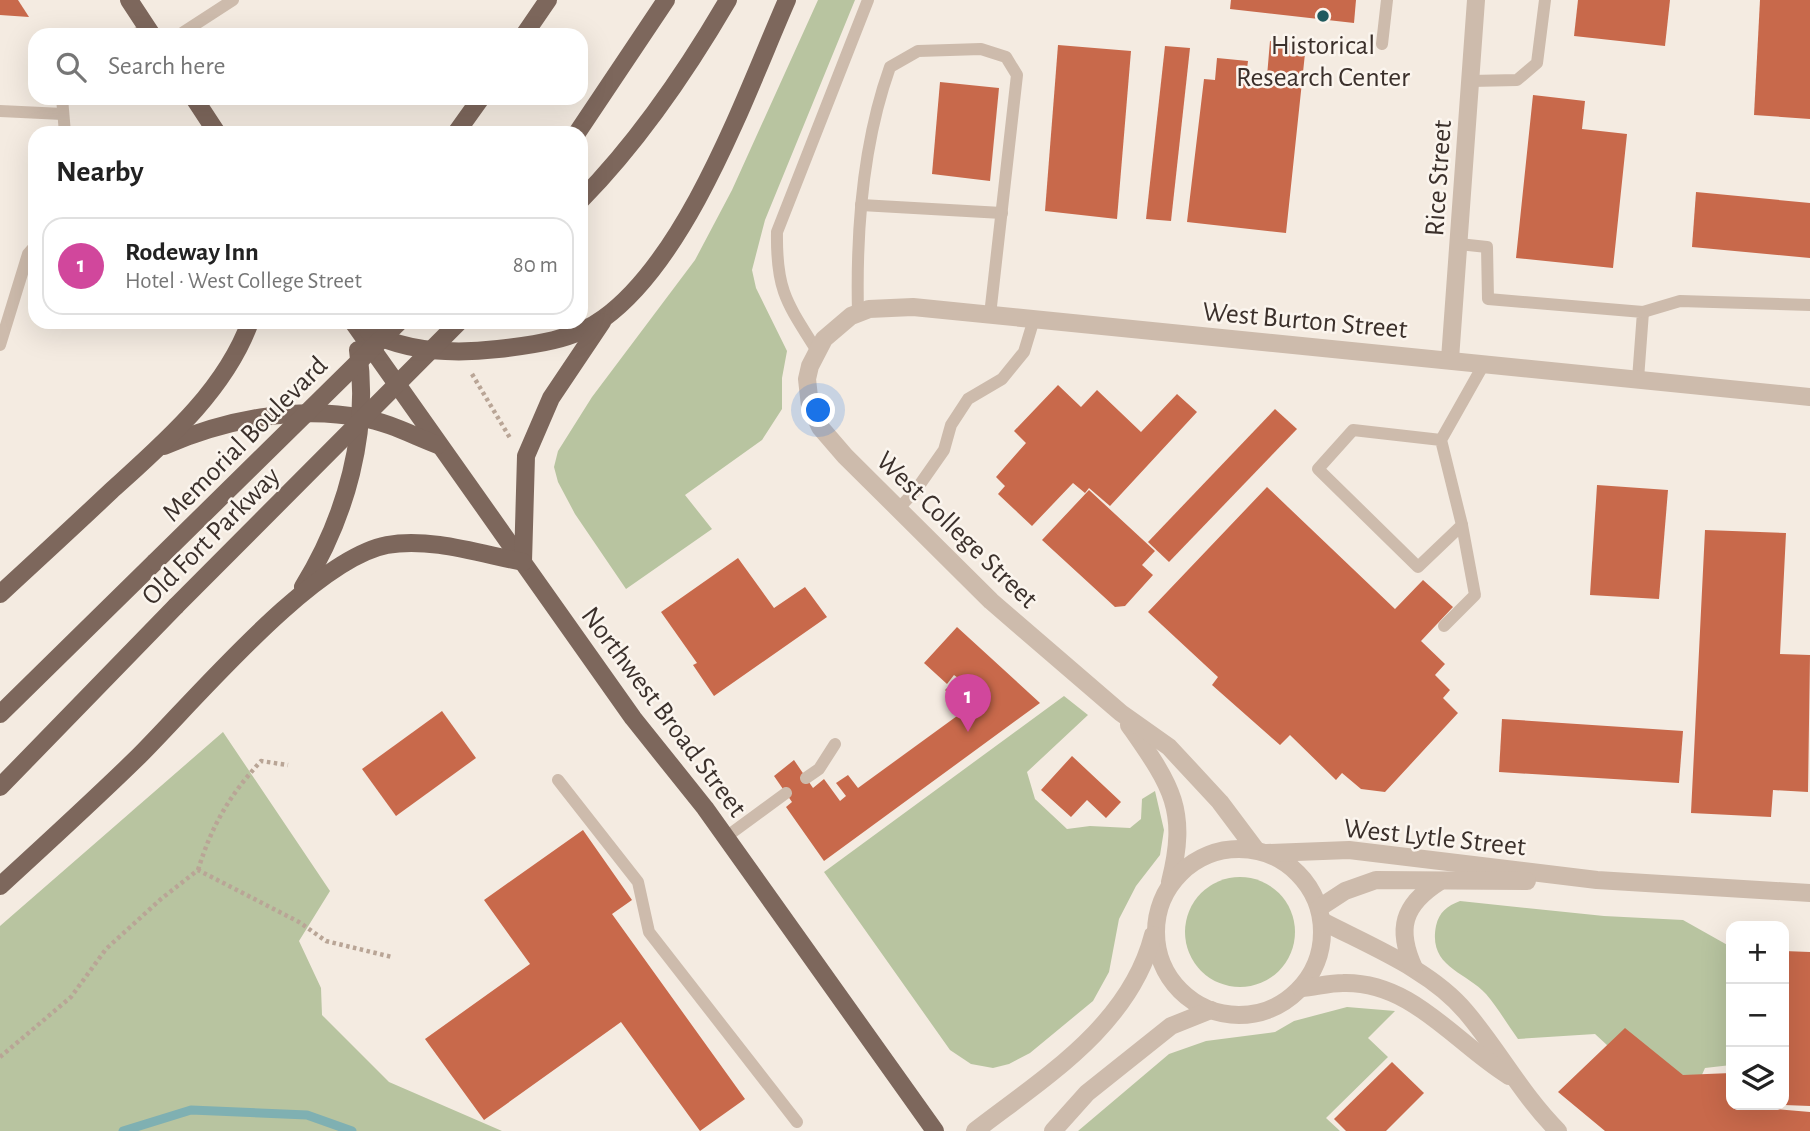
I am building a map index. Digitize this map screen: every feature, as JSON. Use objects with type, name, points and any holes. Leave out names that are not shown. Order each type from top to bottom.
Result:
[{"type":"main road","points":[[129,0],[142,28]]},
{"type":"main road","points":[[529,28],[548,0]]},
{"type":"main road","points":[[582,126],[666,0]]},
{"type":"main road","points":[[588,193],[608,172],[682,75],[728,0]]},
{"type":"main road","points":[[588,327],[603,319],[628,297],[654,267],[684,222],[788,0]]},
{"type":"main road","points":[[199,105],[212,126]]},
{"type":"main road","points":[[461,126],[476,105]]},
{"type":"main road","points":[[0,886],[137,758],[298,596],[361,553],[388,545],[448,547],[523,562],[523,479],[527,452],[551,398],[603,319]]},
{"type":"main road","points":[[0,594],[158,449],[205,397],[236,355],[247,329]]},
{"type":"main road","points":[[298,596],[327,545],[341,510],[359,435],[359,353],[354,329]]},
{"type":"main road","name":"Northwest Broad Street","points":[[358,329],[633,718],[726,837],[935,1131]]},
{"type":"main road","points":[[365,329],[388,342],[403,346],[469,352],[530,345],[584,329]]},
{"type":"main road","name":"Memorial Boulevard","points":[[155,562],[393,329]]},
{"type":"main road","points":[[401,329],[411,386],[438,444]]},
{"type":"main road","name":"Old Fort Parkway","points":[[0,787],[452,329]]},
{"type":"main road","points":[[158,449],[195,433],[239,420],[315,414],[360,417],[438,444]]},
{"type":"main road","name":"Old Fort Parkway","points":[[0,714],[155,562]]},
{"type":"street","name":"Rice Street","points":[[1450,359],[1476,0]]},
{"type":"street","name":"West Burton Street","points":[[816,353],[835,327],[859,313],[883,307],[913,307],[1485,362],[1810,397]]},
{"type":"street","name":"West College Street","points":[[816,353],[807,379],[807,395],[820,427],[991,601],[1121,713],[1169,747],[1261,851]]},
{"type":"street","name":"West College Street","points":[[1121,713],[1173,793],[1179,843],[1170,884]]},
{"type":"street","name":"West Lytle Street","points":[[975,1131],[1084,1045],[1120,1007],[1146,962],[1160,904],[1170,884],[1199,858],[1217,851],[1349,850],[1597,880],[1810,894]]},
{"type":"street","points":[[1261,851],[1290,865],[1308,884],[1321,914],[1414,968],[1466,1012],[1533,1106],[1558,1131]]},
{"type":"street","name":"West Lytle Street","points":[[1155,925],[1156,947],[1163,967],[1175,986],[1191,1001],[1211,1010],[1235,1015],[1259,1013],[1282,1004],[1300,988],[1318,957],[1321,914],[1345,891],[1376,880],[1597,880]]},
{"type":"street","points":[[1414,968],[1407,954],[1404,924],[1410,906],[1439,882]]},
{"type":"street","points":[[1300,988],[1345,983],[1388,990],[1420,1007],[1488,1063],[1511,1077]]},
{"type":"street","name":"West Lytle Street","points":[[1054,1131],[1087,1093],[1171,1026],[1211,1010]]},
{"type":"lane","points":[[190,28],[233,0]]},
{"type":"lane","points":[[816,353],[784,300],[776,260],[777,232],[868,0]]},
{"type":"lane","points":[[1382,44],[1387,0]]},
{"type":"lane","points":[[1471,81],[1517,80],[1537,63],[1545,0]]},
{"type":"lane","points":[[859,313],[857,256],[861,205],[883,87],[890,67],[918,51],[981,49],[1006,57],[1017,75],[990,315]]},
{"type":"lane","points":[[62,105],[64,126]]},
{"type":"lane","points":[[0,111],[63,114]]},
{"type":"lane","points":[[861,205],[1002,213]]},
{"type":"lane","points":[[1459,244],[1487,247],[1488,299],[1643,312],[1680,301],[1810,305]]},
{"type":"lane","points":[[0,345],[28,254]]},
{"type":"lane","points":[[1638,379],[1643,312]]},
{"type":"lane","points":[[898,508],[916,491],[944,450],[951,425],[968,399],[1002,379],[1024,352],[1034,319]]},
{"type":"lane","points":[[1444,626],[1475,595],[1462,525],[1441,440],[1485,362]]},
{"type":"lane","points":[[1441,440],[1353,430],[1318,469],[1418,567],[1462,525]]},
{"type":"lane","points":[[806,778],[819,769],[835,744]]},
{"type":"lane","points":[[558,780],[638,882],[649,932],[797,1122]]},
{"type":"lane","points":[[726,837],[786,793]]},
{"type":"path","points":[[472,374],[511,438]]},
{"type":"path","points":[[0,1057],[71,997],[106,949],[161,899],[198,870],[210,833],[236,789],[261,761],[288,765]]},
{"type":"path","points":[[198,870],[299,922],[326,941],[392,957]]},
{"type":"green space","points":[[818,0],[855,0],[765,220],[752,270],[756,288],[787,351],[782,378],[782,409],[762,440],[685,495],[712,529],[626,589],[575,514],[558,482],[554,467],[558,451],[592,397],[695,260],[732,190]]},
{"type":"green space","points":[[1064,696],[1088,715],[1027,772],[1035,799],[1067,829],[1090,826],[1130,828],[1141,819],[1142,799],[1155,791],[1164,830],[1160,855],[1136,886],[1119,919],[1109,972],[1093,1001],[1030,1053],[1009,1064],[993,1068],[971,1064],[950,1050],[824,872]]},
{"type":"green space","points":[[223,732],[330,891],[299,941],[321,988],[322,1015],[389,1082],[502,1131],[0,1131],[0,926]]},
{"type":"green space","points":[[1240,877],[1261,881],[1279,893],[1291,911],[1295,932],[1291,953],[1279,971],[1261,983],[1240,987],[1219,983],[1201,971],[1189,953],[1185,932],[1189,911],[1201,893],[1219,881]]},
{"type":"green space","points":[[1460,901],[1604,916],[1683,920],[1726,944],[1726,1066],[1705,1068],[1696,1088],[1657,1091],[1595,1034],[1518,1039],[1486,994],[1450,967],[1437,951],[1436,926],[1441,913]]},
{"type":"green space","points":[[1347,1007],[1395,1011],[1368,1038],[1388,1057],[1326,1118],[1340,1131],[1078,1131],[1169,1054],[1206,1041],[1275,1032],[1294,1021]]},
{"type":"building","points":[[0,0],[18,0],[29,17],[0,15]]},
{"type":"building","name":"Historical Research Center","points":[[1231,0],[1356,0],[1354,23],[1230,9]]},
{"type":"building","points":[[1578,0],[1670,0],[1665,46],[1574,36]]},
{"type":"building","points":[[1760,0],[1810,0],[1810,119],[1754,115]]},
{"type":"building","points":[[1270,41],[1306,44],[1286,233],[1187,222],[1204,79],[1215,80],[1217,58],[1248,61],[1245,84],[1266,88]]},
{"type":"building","points":[[1058,45],[1131,51],[1117,219],[1045,211]]},
{"type":"building","points":[[1165,46],[1190,48],[1171,221],[1146,219]]},
{"type":"building","points":[[940,82],[999,88],[990,181],[932,174]]},
{"type":"building","points":[[1533,95],[1585,101],[1582,129],[1627,134],[1613,268],[1516,258]]},
{"type":"building","points":[[1696,192],[1810,203],[1810,258],[1692,247]]},
{"type":"building","points":[[1058,385],[1081,407],[1097,390],[1141,432],[1177,394],[1197,412],[1110,506],[1089,488],[1085,493],[1073,483],[1032,526],[998,494],[1005,486],[996,477],[1026,443],[1014,431]]},
{"type":"building","points":[[1275,409],[1297,429],[1169,562],[1148,542]]},
{"type":"building","points":[[1597,485],[1668,490],[1659,599],[1590,595]]},
{"type":"building","points":[[1267,487],[1395,609],[1423,580],[1453,607],[1421,641],[1445,664],[1435,675],[1450,690],[1443,698],[1458,713],[1385,792],[1361,789],[1342,773],[1336,780],[1290,735],[1280,745],[1212,685],[1218,677],[1148,612]]},
{"type":"building","points":[[1089,490],[1155,551],[1142,565],[1153,575],[1125,606],[1115,607],[1042,540]]},
{"type":"building","points":[[1705,530],[1786,533],[1780,654],[1810,655],[1808,792],[1773,790],[1771,817],[1691,813]]},
{"type":"building","points":[[738,558],[774,608],[805,587],[827,617],[714,696],[693,665],[697,663],[661,612]]},
{"type":"building","points":[[957,627],[1040,703],[824,861],[786,807],[792,802],[774,776],[794,760],[813,788],[824,779],[840,801],[846,796],[836,783],[848,775],[858,788],[979,700],[968,688],[955,700],[945,690],[958,678],[954,675],[947,684],[924,663]]},
{"type":"building","points":[[442,711],[476,758],[396,816],[362,769]]},
{"type":"building","points":[[1502,719],[1683,731],[1679,783],[1499,772]]},
{"type":"building","points":[[1072,756],[1121,802],[1106,818],[1087,800],[1071,817],[1041,790]]},
{"type":"building","points":[[583,830],[632,900],[612,914],[745,1099],[700,1131],[621,1022],[484,1120],[425,1039],[530,964],[484,900]]},
{"type":"building","points":[[1789,951],[1810,952],[1810,1106],[1789,1105]]},
{"type":"building","points":[[1625,1028],[1683,1075],[1726,1073],[1726,1110],[1810,1112],[1810,1131],[1605,1131],[1558,1092]]},
{"type":"building","points":[[1392,1062],[1424,1093],[1386,1131],[1346,1131],[1334,1119]]},
{"type":"waterway","points":[[123,1131],[191,1110],[307,1115],[352,1131]]},
{"type":"place","name":"Historical Research Center","points":[[1323,16]]},
{"type":"place","name":"Rodeway Inn","points":[[968,732]]}]
